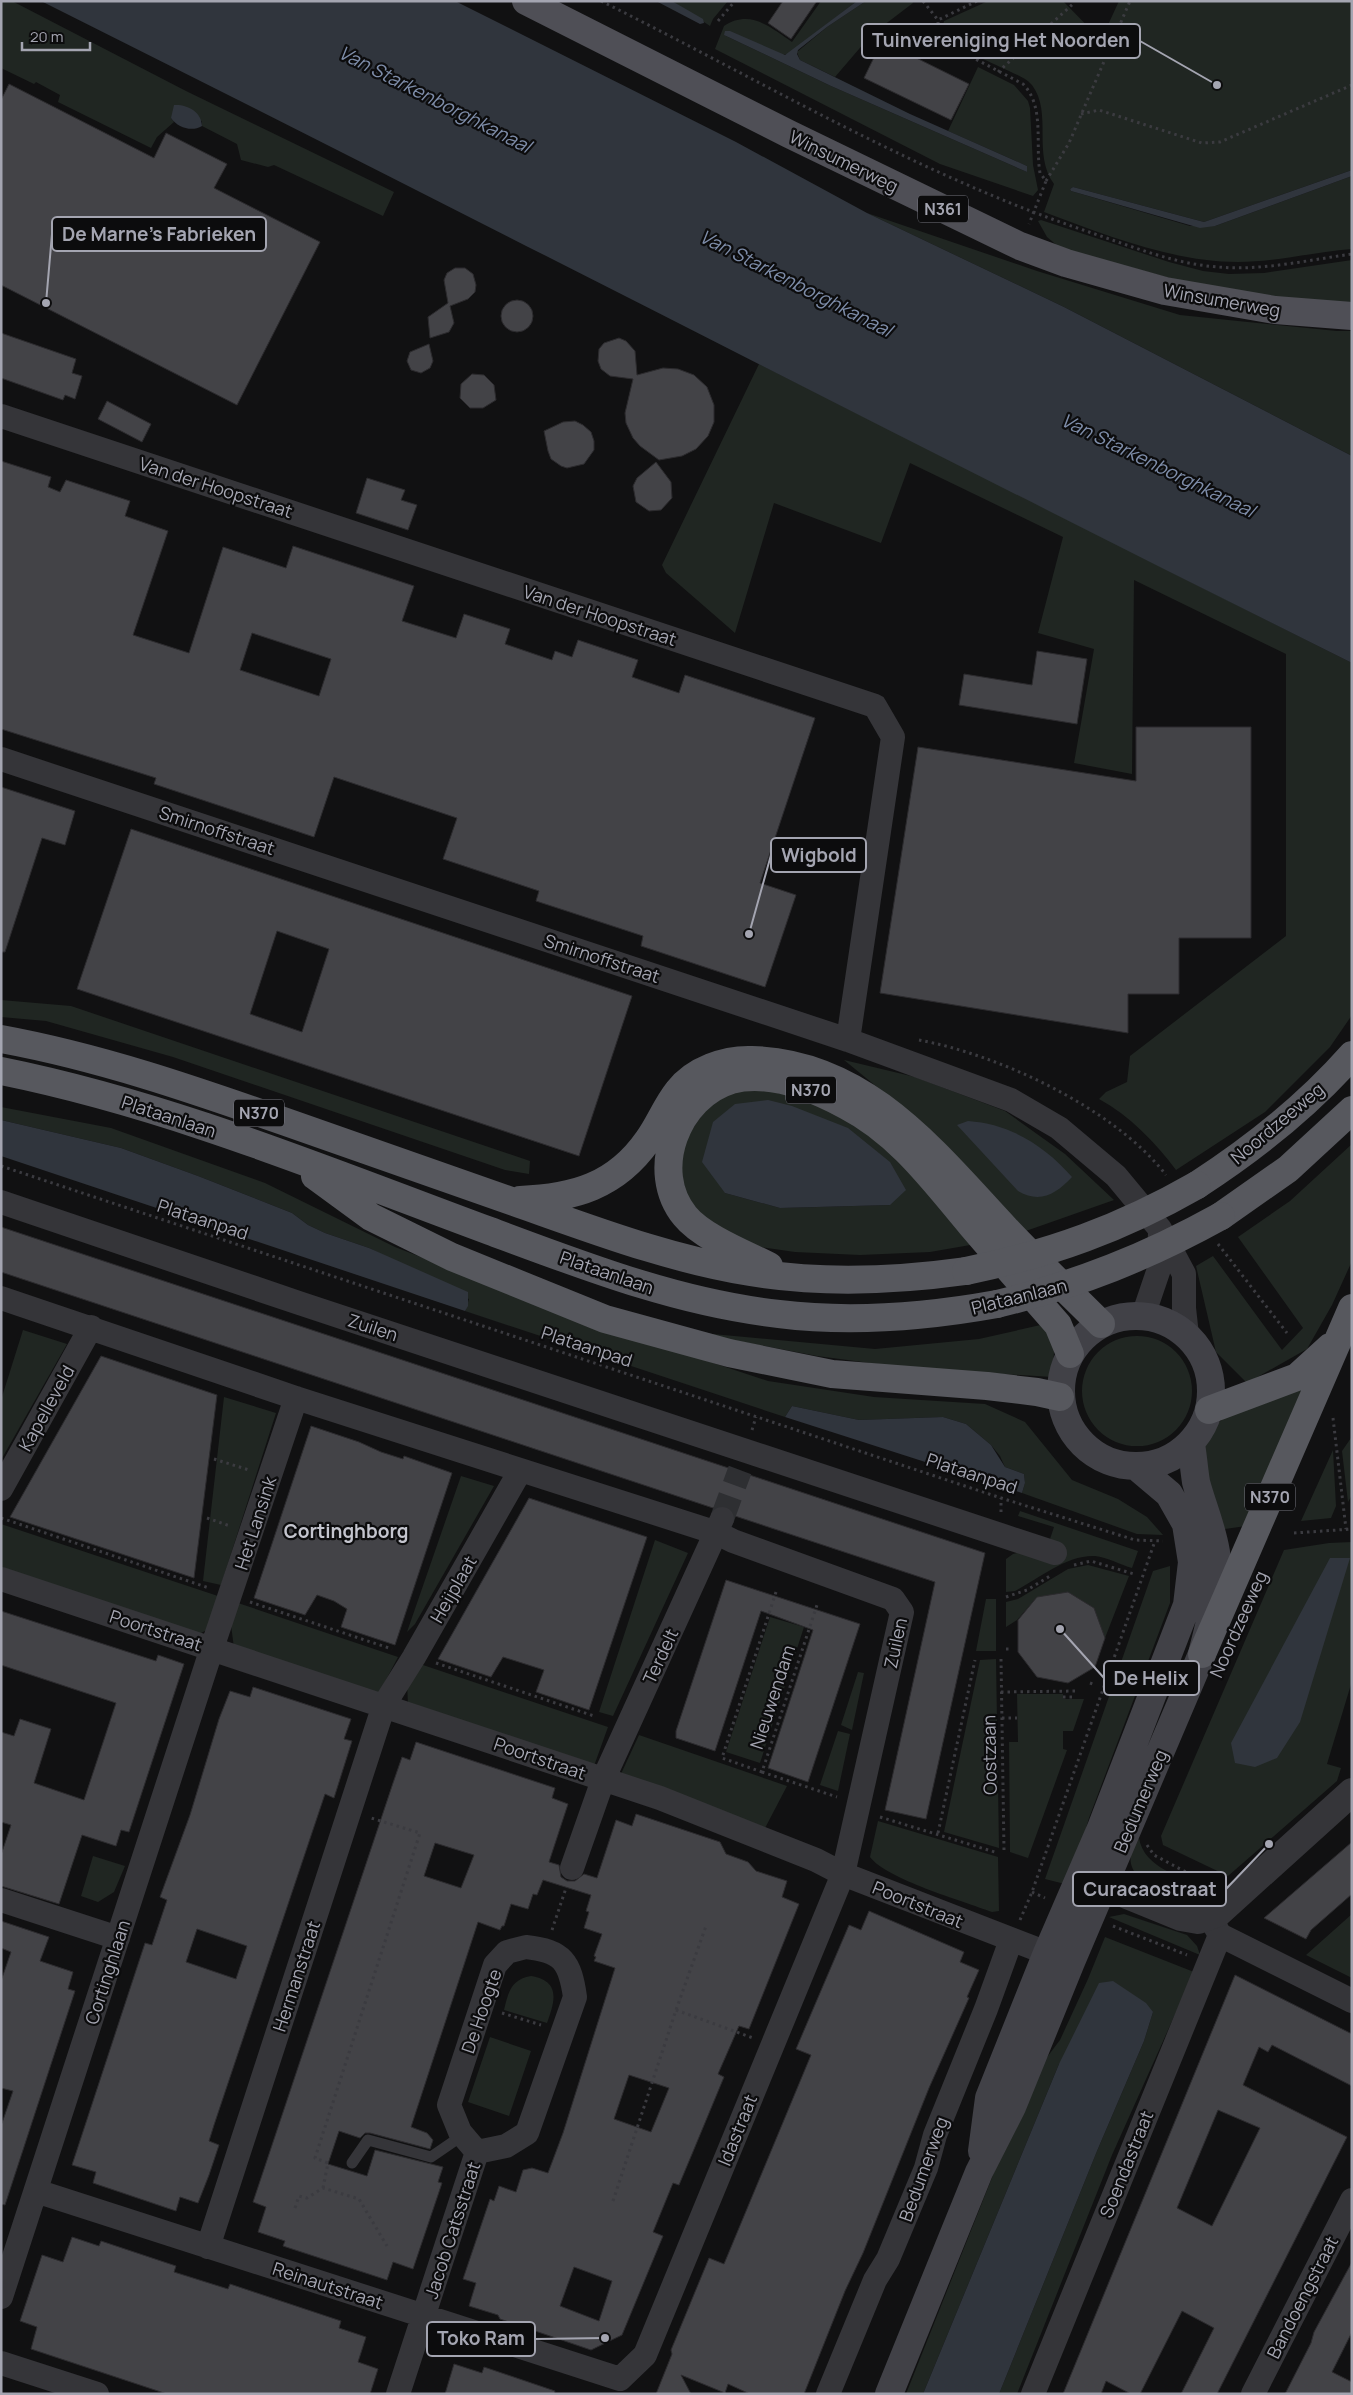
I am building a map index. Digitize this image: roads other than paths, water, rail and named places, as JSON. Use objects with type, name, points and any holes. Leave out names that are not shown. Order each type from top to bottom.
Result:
[{"type":"highway","name":"Plataanlaan","points":[[1,1038],[66,1053],[170,1082],[664,1253],[750,1272],[795,1278],[873,1281],[966,1271],[1046,1252],[1086,1239],[1139,1217],[1197,1185]]},
{"type":"highway","name":"Noordzeeweg","points":[[1197,1185],[1236,1160],[1276,1129],[1352,1055]]},
{"type":"highway","name":"N370","points":[[507,1200],[553,1199],[592,1188],[626,1166],[648,1141],[678,1091],[694,1076],[727,1062],[744,1059],[780,1060],[838,1079],[883,1106],[928,1145],[1018,1242],[1101,1324]]},
{"type":"highway","name":"Plataanlaan","points":[[1,1072],[120,1100],[290,1158],[590,1268],[668,1293],[722,1306],[779,1314],[839,1319],[906,1317],[996,1304],[1090,1278],[1179,1239],[1221,1216],[1288,1169],[1352,1110]]},
{"type":"highway","name":"N370","points":[[795,1278],[718,1242],[685,1216],[673,1194],[669,1158],[672,1140],[679,1123],[701,1097],[730,1080],[767,1078],[803,1086],[847,1106],[889,1133],[936,1184],[1058,1325],[1070,1354]]},
{"type":"highway","name":"N370","points":[[290,1158],[371,1217],[452,1257],[605,1319],[729,1353],[832,1374],[987,1386],[1037,1392],[1060,1397]]},
{"type":"highway","name":"N370","points":[[1202,1654],[1352,1308]]},
{"type":"highway","name":"N370","points":[[1209,1410],[1296,1377],[1338,1340]]},
{"type":"main road","name":"Winsumerweg","points":[[526,1],[789,134],[1020,246],[1066,263],[1165,291],[1275,310],[1352,316]]},
{"type":"main road","points":[[1143,1316],[1165,1321],[1187,1335],[1200,1351],[1208,1369],[1211,1383],[1209,1410],[1202,1428],[1191,1444],[1164,1462],[1137,1467],[1107,1461],[1084,1446],[1068,1424],[1060,1397],[1062,1376],[1070,1354],[1082,1338],[1101,1324],[1119,1318],[1143,1316]]},
{"type":"main road","name":"Bedumerweg","points":[[889,2394],[979,2172],[1012,2107],[1059,1958],[1093,1881],[1202,1654],[1213,1611],[1217,1579],[1216,1554],[1211,1527],[1196,1482],[1191,1444]]},
{"type":"main road","name":"Bedumerweg","points":[[1093,1881],[1187,1605],[1191,1584],[1192,1562],[1186,1524],[1169,1494],[1137,1467]]},
{"type":"street","name":"Van der Hoopstraat","points":[[1,416],[875,706],[893,737],[848,1040]]},
{"type":"street","name":"Smirnoffstraat","points":[[1,759],[848,1040],[1011,1100],[1059,1128],[1116,1176],[1160,1229],[1184,1274],[1184,1308],[1187,1335]]},
{"type":"street","name":"Zuilen","points":[[1,1202],[743,1461],[1060,1564]]},
{"type":"street","points":[[1143,1316],[1159,1269],[1160,1229]]},
{"type":"street","name":"Zuilen","points":[[1,1298],[296,1398],[520,1471],[719,1526],[893,1599],[899,1605],[902,1612],[867,1810],[843,1874]]},
{"type":"street","name":"Kapelleveld","points":[[1,1488],[91,1327]]},
{"type":"street","name":"Het Lansink","points":[[212,1648],[296,1398]]},
{"type":"street","name":"Heijplaat","points":[[384,1705],[423,1659],[520,1471]]},
{"type":"street","name":"Terdelt","points":[[602,1780],[719,1526]]},
{"type":"street","name":"Poortstraat","points":[[1,1579],[660,1798],[816,1860],[843,1874],[1059,1958]]},
{"type":"street","name":"Cortinghlaan","points":[[1,2297],[212,1648]]},
{"type":"street","name":"Hermanstraat","points":[[208,2247],[384,1705]]},
{"type":"street","points":[[569,1878],[602,1780]]},
{"type":"street","points":[[1215,1926],[1235,1898],[1352,1792]]},
{"type":"street","name":"Idastraat","points":[[624,2387],[645,2355],[843,1874]]},
{"type":"street","points":[[1093,1881],[1181,1917],[1215,1926],[1352,2001]]},
{"type":"street","points":[[1,1900],[118,1938]]},
{"type":"street","name":"Soendastraat","points":[[1033,2394],[1208,1964],[1215,1926]]},
{"type":"street","name":"Bedumerweg","points":[[828,2394],[875,2280],[888,2259],[926,2168],[935,2135],[986,2009],[1011,1940]]},
{"type":"street","name":"De Hoogte","points":[[526,1947],[545,1949],[560,1957],[572,1974],[576,1998],[527,2133],[506,2146],[470,2144],[449,2105],[495,1966],[507,1952],[526,1947]]},
{"type":"street","name":"Jacob Catsstraat","points":[[398,2394],[424,2316],[470,2144]]},
{"type":"street","name":"Reinautstraat","points":[[36,2190],[424,2316],[624,2387]]},
{"type":"street","name":"Bandoengstraat","points":[[1253,2394],[1352,2200]]},
{"type":"street","points":[[1,2363],[97,2394]]},
{"type":"lane","points":[[352,2163],[368,2140],[431,2157],[470,2144]]},
{"type":"water","name":"Van Starkenborghkanaal","points":[[41,1],[455,1],[736,142],[867,213],[1064,307],[1352,456],[1352,663],[369,166]]},
{"type":"water","points":[[656,1],[672,1],[703,19],[704,23],[700,24]]},
{"type":"water","points":[[857,1],[866,1],[827,27],[798,50],[797,54],[800,60],[910,114],[1027,166],[1027,172],[831,86],[724,35],[725,31],[730,31],[785,55]]},
{"type":"water","points":[[174,105],[184,106],[197,113],[202,126],[190,129],[177,124],[171,118]]},
{"type":"water","points":[[1352,170],[1352,176],[1215,226],[1200,228],[1071,191],[1070,189],[1073,187],[1204,222]]},
{"type":"water","points":[[768,1100],[792,1106],[848,1128],[890,1162],[906,1190],[890,1205],[780,1208],[725,1193],[702,1162],[713,1122],[735,1104]]},
{"type":"water","points":[[1,1120],[121,1148],[292,1213],[308,1225],[325,1233],[369,1248],[468,1292],[468,1306],[465,1311],[1,1156]]},
{"type":"water","points":[[968,1121],[998,1127],[1025,1138],[1050,1155],[1072,1177],[1054,1192],[1041,1197],[1033,1197],[1018,1191],[957,1125]]},
{"type":"water","points":[[792,1406],[859,1420],[943,1417],[966,1424],[991,1445],[1005,1467],[1024,1474],[1025,1483],[1022,1493],[785,1417]]},
{"type":"water","points":[[1330,1558],[1350,1558],[1300,1722],[1277,1758],[1255,1767],[1235,1763],[1231,1743]]},
{"type":"water","points":[[1113,1981],[1146,2003],[1153,2012],[1144,2041],[1097,2151],[999,2394],[923,2394],[1059,2064],[1099,1983]]},
{"type":"tunnel","points":[[722,1519],[740,1470]]},
{"type":"place","name":"Tuinvereniging Het Noorden","points":[[1217,85]]},
{"type":"place","name":"De Marne's Fabrieken","points":[[46,303]]},
{"type":"place","name":"Wigbold","points":[[749,934]]},
{"type":"place","name":"De Helix","points":[[1060,1629]]},
{"type":"place","name":"Curacaostraat","points":[[1269,1844]]},
{"type":"place","name":"Toko Ram","points":[[605,2338]]},
{"type":"district","name":"Cortinghborg","points":[[346,1531]]}]
